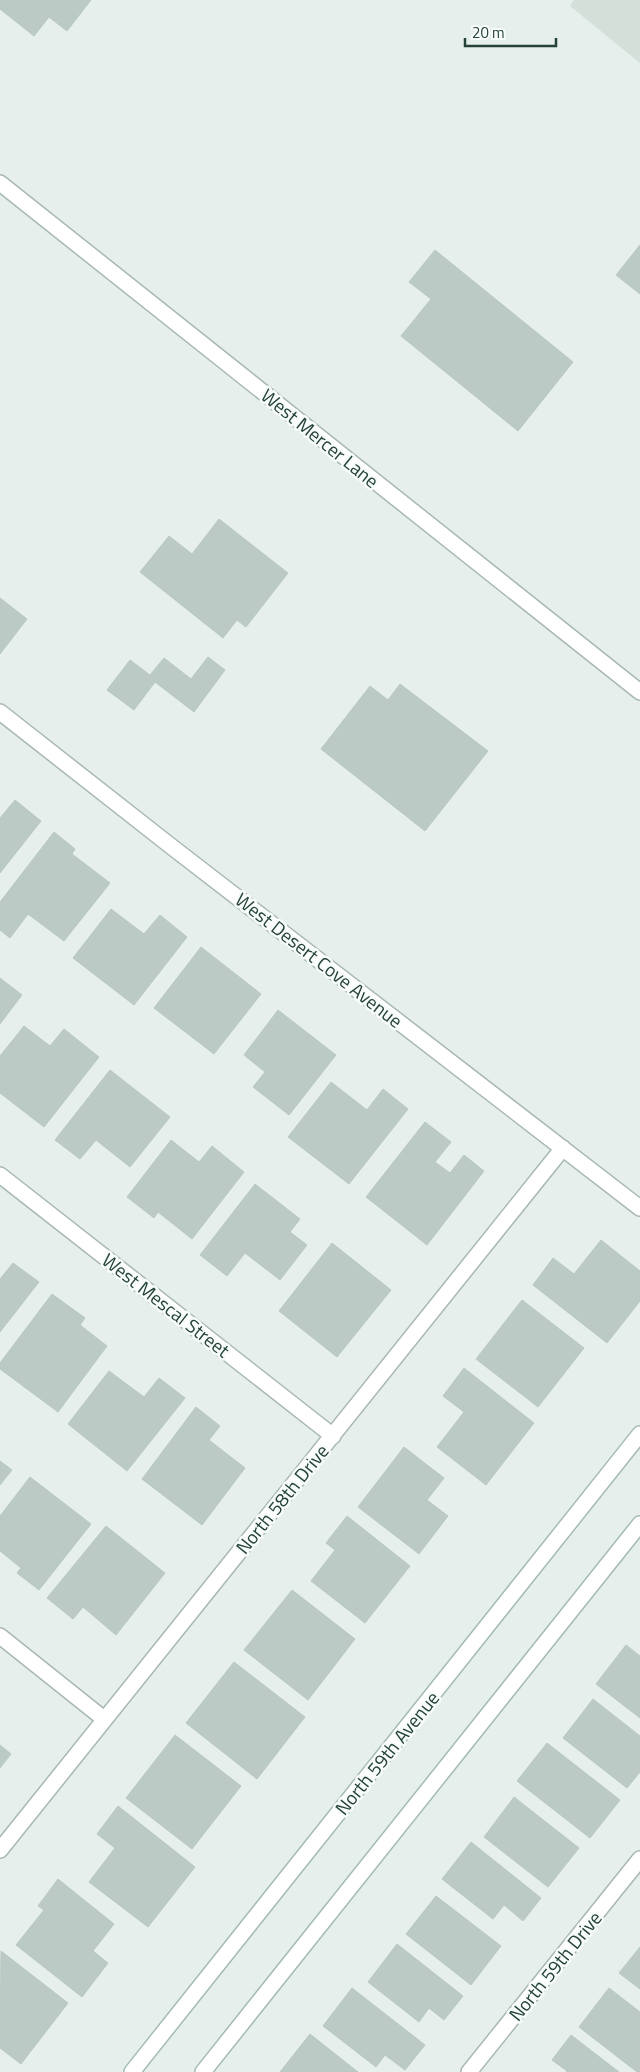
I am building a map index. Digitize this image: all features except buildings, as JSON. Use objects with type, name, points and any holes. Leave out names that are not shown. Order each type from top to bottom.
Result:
[{"type":"street","name":"West Mercer Lane","points":[[0,183],[640,692]]},
{"type":"street","name":"West Desert Cove Avenue","points":[[0,712],[640,1208]]},
{"type":"street","name":"North 58th Drive","points":[[0,1850],[563,1148]]},
{"type":"street","name":"West Mescal Street","points":[[0,1175],[333,1436]]},
{"type":"street","name":"North 59th Avenue","points":[[132,2072],[640,1434]]},
{"type":"street","points":[[203,2072],[640,1524]]},
{"type":"street","points":[[0,1636],[104,1719]]},
{"type":"street","name":"North 59th Drive","points":[[469,2072],[640,1859]]},
{"type":"shaded area","points":[[574,0],[640,0],[640,63],[570,6]]}]
